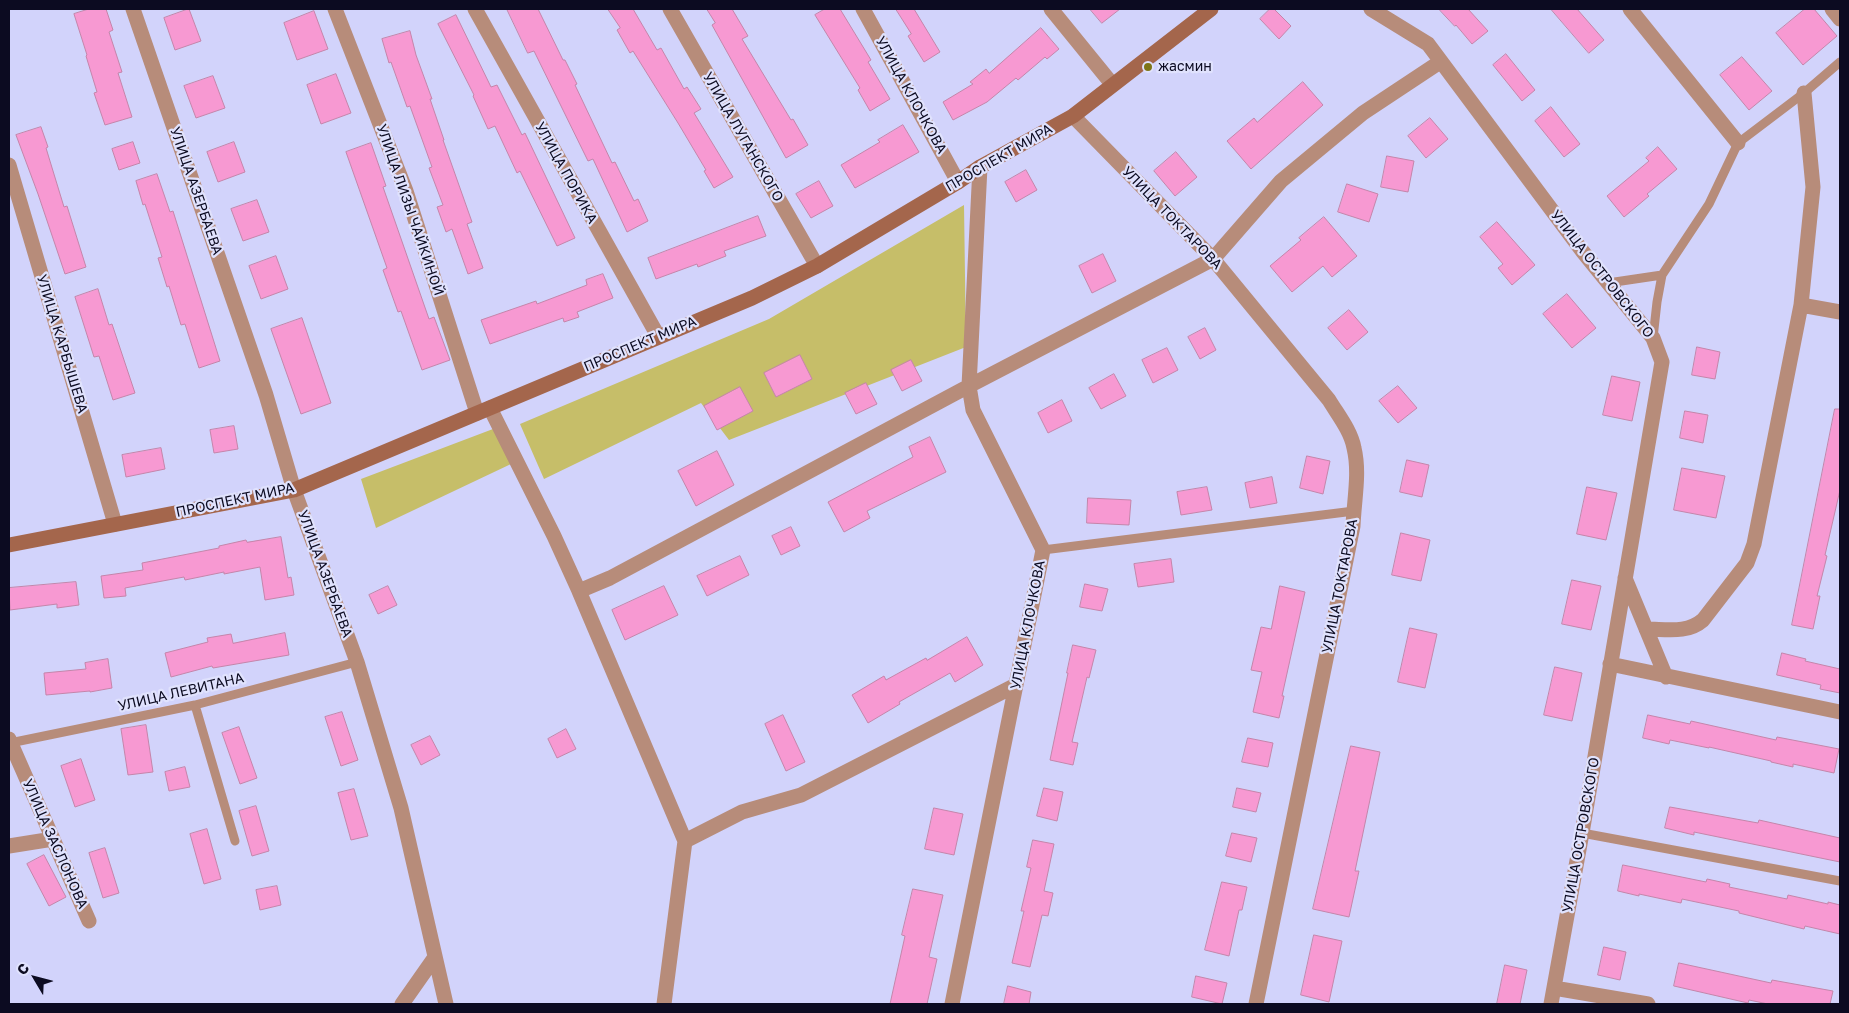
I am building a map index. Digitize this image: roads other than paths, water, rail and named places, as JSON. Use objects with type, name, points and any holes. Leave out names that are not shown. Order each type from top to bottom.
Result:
[{"type":"main road","name":"ПРОСПЕКТ МИРА","points":[[9,545],[294,490],[752,298],[817,266],[958,182],[980,166],[1073,116],[1112,84],[1212,9]]},
{"type":"street","name":"УЛИЦА АЗЕРБАЕВА","points":[[133,9],[266,395],[294,490],[357,662],[401,808],[446,1004]]},
{"type":"street","name":"УЛИЦА ЛИЗЫ ЧАЙКИНОЙ","points":[[335,9],[406,192],[483,410],[554,536],[685,841]]},
{"type":"street","name":"УЛИЦА ПОРИКА","points":[[475,9],[658,336]]},
{"type":"street","name":"УЛИЦА ЛУГАНСКОГО","points":[[670,9],[817,266]]},
{"type":"street","name":"УЛИЦА КЛОЧКОВА","points":[[863,9],[958,182]]},
{"type":"street","points":[[1051,9],[1112,84]]},
{"type":"street","name":"УЛИЦА ОСТРОВСКОГО","points":[[1371,9],[1428,44],[1583,252],[1653,338],[1662,362],[1551,1004]]},
{"type":"street","points":[[1630,9],[1738,143]]},
{"type":"street","points":[[1832,9],[1840,18]]},
{"type":"street","points":[[579,591],[610,578],[969,386],[1213,259],[1282,181],[1363,113],[1440,62]]},
{"type":"street","points":[[1646,629],[1688,630],[1696,627],[1747,563],[1754,544],[1801,305],[1813,187],[1804,93]]},
{"type":"street","name":"УЛИЦА ТОКТАРОВА","points":[[1073,116],[1213,259],[1301,365],[1343,422],[1354,447],[1357,468],[1351,536],[1256,1004]]},
{"type":"street","name":"УЛИЦА КАРБЫШЕВА","points":[[9,165],[116,524]]},
{"type":"street","name":"УЛИЦА КЛОЧКОВА","points":[[952,1004],[1043,550],[973,410],[969,386],[980,166]]},
{"type":"street","points":[[1801,305],[1840,312]]},
{"type":"street","points":[[1625,578],[1666,678]]},
{"type":"street","points":[[1610,664],[1666,678],[1840,712]]},
{"type":"street","points":[[664,1004],[685,841],[742,812],[801,795],[1016,685]]},
{"type":"street","name":"УЛИЦА ЗАСЛОНОВА","points":[[10,741],[89,921]]},
{"type":"street","points":[[9,846],[54,839]]},
{"type":"street","points":[[402,1004],[436,957]]},
{"type":"street","points":[[1554,988],[1648,1004]]},
{"type":"lane","points":[[1653,338],[1662,275],[1709,204],[1738,143],[1804,93],[1840,62]]},
{"type":"lane","points":[[1608,283],[1662,275]]},
{"type":"lane","points":[[1043,550],[1354,511]]},
{"type":"lane","name":"УЛИЦА ЛЕВИТАНА","points":[[10,741],[195,705],[357,662]]},
{"type":"lane","points":[[195,705],[234,841]]},
{"type":"lane","points":[[1582,833],[1840,881]]},
{"type":"place","name":"жасмин","points":[[1148,67]]}]
